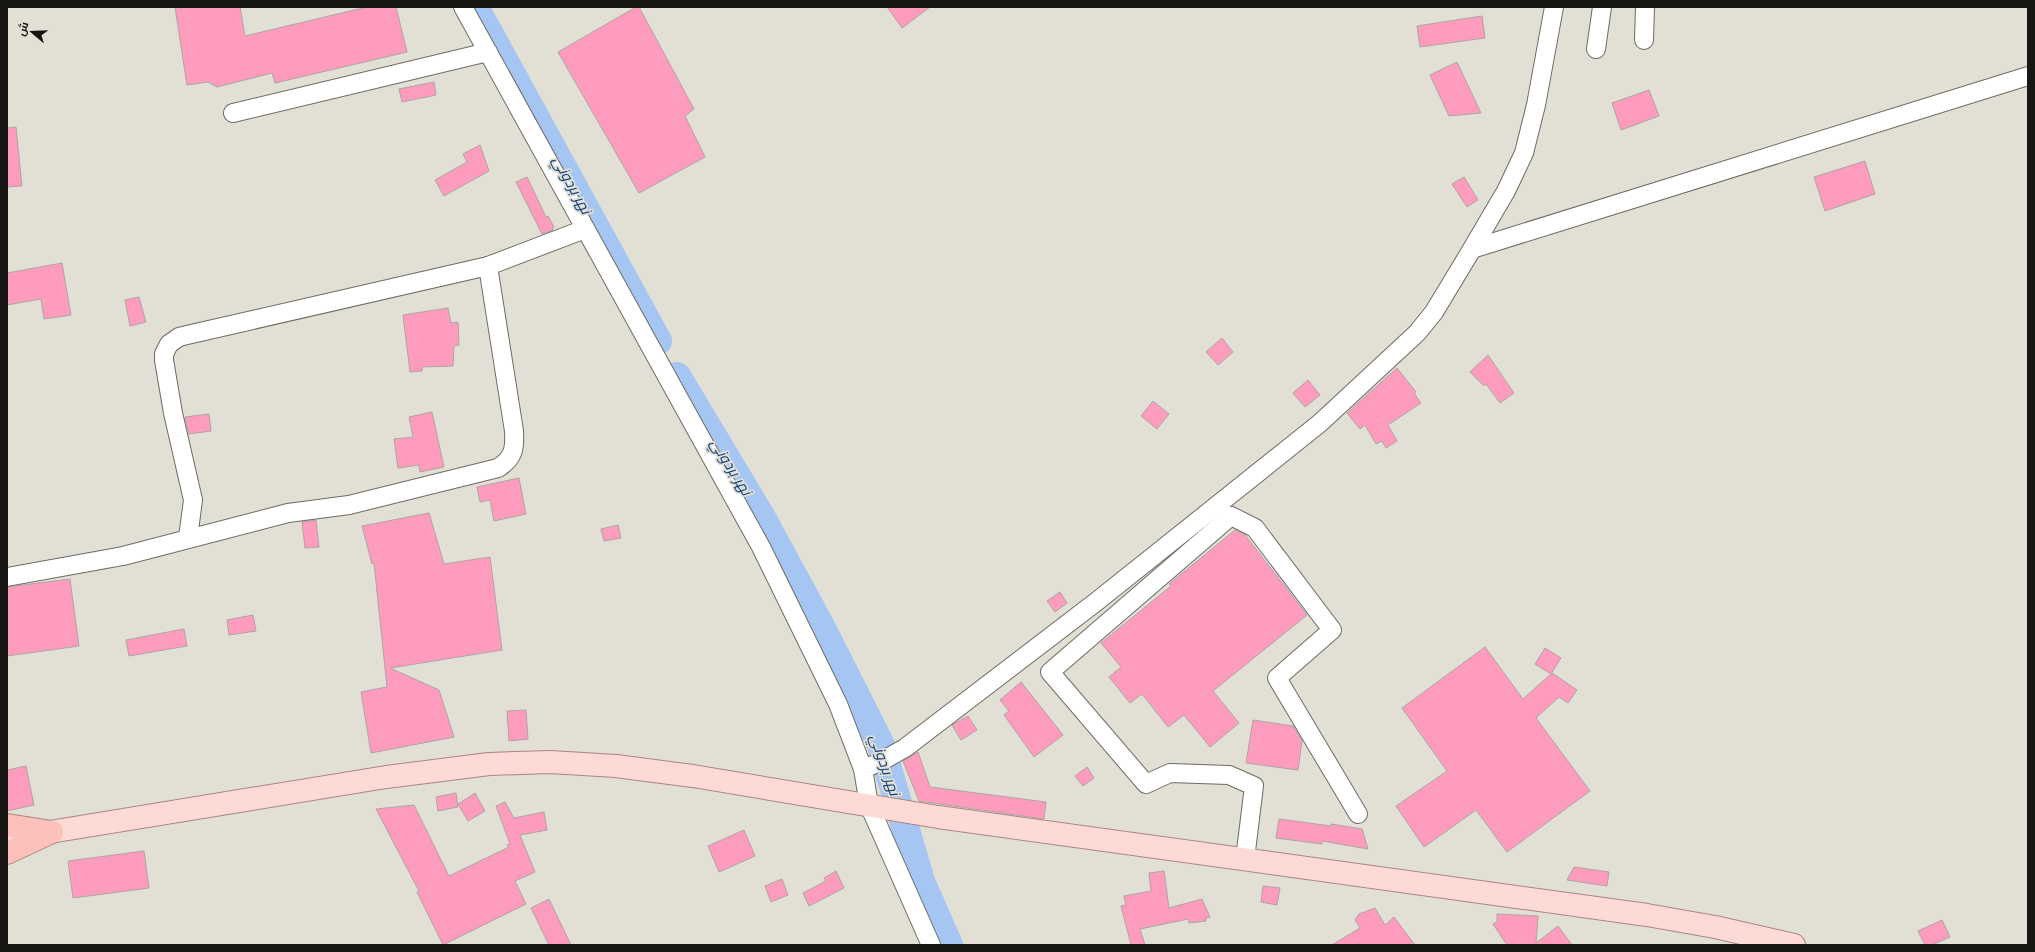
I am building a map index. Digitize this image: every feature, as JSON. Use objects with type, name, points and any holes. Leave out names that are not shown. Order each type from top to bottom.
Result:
[{"type":"highway","points":[[7,825],[52,832]]},
{"type":"highway","points":[[7,853],[52,832]]},
{"type":"main road","points":[[7,839],[386,777],[489,764],[550,762],[616,766],[693,776],[938,817],[1647,915],[1715,927],[1794,945]]},
{"type":"street","points":[[463,7],[761,547],[838,704],[931,945]]},
{"type":"street","points":[[863,769],[880,762],[905,748],[1096,602],[1320,423],[1417,333],[1434,312],[1472,249],[1506,191],[1524,153],[1536,105],[1554,7]]},
{"type":"street","points":[[1596,49],[1602,7]]},
{"type":"street","points":[[1644,40],[1645,7]]},
{"type":"street","points":[[233,113],[488,52]]},
{"type":"street","points":[[1472,249],[2028,76]]},
{"type":"street","points":[[188,538],[193,500],[168,386],[164,360],[164,354],[169,344],[179,337],[186,335],[488,266],[585,229]]},
{"type":"street","points":[[7,578],[124,556],[288,513],[349,505],[498,468],[506,464],[514,452],[514,431],[510,393],[488,266]]},
{"type":"street","points":[[1245,859],[1254,786],[1229,775],[1170,773],[1146,784],[1050,672],[1231,516],[1255,528],[1332,630],[1277,678],[1358,814]]},
{"type":"building","points":[[175,7],[240,7],[245,36],[367,7],[396,7],[407,52],[275,83],[272,73],[217,87],[208,82],[187,85]]},
{"type":"building","points":[[636,7],[639,7],[694,109],[685,116],[705,157],[639,193],[558,52]]},
{"type":"building","points":[[887,7],[930,7],[902,28]]},
{"type":"building","points":[[1482,16],[1485,38],[1420,47],[1417,26]]},
{"type":"building","points":[[1457,62],[1481,113],[1449,116],[1430,75]]},
{"type":"building","points":[[434,82],[436,95],[402,102],[399,89]]},
{"type":"building","points":[[1649,90],[1659,116],[1621,130],[1612,103]]},
{"type":"building","points":[[16,127],[22,186],[7,187],[7,128]]},
{"type":"building","points":[[480,145],[489,171],[444,196],[435,180],[467,162],[463,154]]},
{"type":"building","points":[[1865,161],[1875,194],[1825,211],[1814,177]]},
{"type":"building","points":[[527,177],[546,217],[548,216],[554,227],[552,228],[553,230],[542,234],[516,182]]},
{"type":"building","points":[[1464,177],[1478,200],[1467,207],[1452,184]]},
{"type":"building","points":[[62,263],[71,315],[44,319],[41,299],[7,305],[7,273]]},
{"type":"building","points":[[139,297],[146,322],[130,326],[125,300]]},
{"type":"building","points":[[448,308],[451,323],[458,322],[459,345],[454,346],[453,366],[422,367],[422,371],[410,372],[403,315]]},
{"type":"building","points":[[1222,338],[1233,352],[1218,365],[1206,352]]},
{"type":"building","points":[[1488,355],[1514,393],[1500,403],[1486,384],[1484,386],[1470,372]]},
{"type":"building","points":[[1397,368],[1416,392],[1414,393],[1421,403],[1388,425],[1397,441],[1386,448],[1382,441],[1376,444],[1365,425],[1360,429],[1347,413]]},
{"type":"building","points":[[1308,380],[1320,395],[1305,407],[1293,393]]},
{"type":"building","points":[[1153,401],[1169,414],[1157,429],[1141,416]]},
{"type":"building","points":[[432,412],[444,467],[420,472],[419,465],[398,468],[394,439],[413,437],[409,417]]},
{"type":"building","points":[[209,414],[211,431],[189,434],[185,417]]},
{"type":"building","points":[[519,478],[526,514],[494,521],[490,500],[480,502],[477,487]]},
{"type":"building","points":[[429,513],[444,564],[490,557],[502,650],[390,668],[439,690],[454,737],[371,753],[361,692],[387,687],[374,563],[372,564],[362,526]]},
{"type":"building","points":[[316,520],[319,547],[305,548],[302,522]]},
{"type":"building","points":[[618,525],[621,538],[604,541],[601,529]]},
{"type":"building","points":[[1235,530],[1245,535],[1307,615],[1213,691],[1239,723],[1210,747],[1184,715],[1168,727],[1142,694],[1130,703],[1109,677],[1121,667],[1101,643],[1171,586],[1169,584]]},
{"type":"building","points":[[70,579],[79,646],[7,656],[7,587]]},
{"type":"building","points":[[1060,592],[1067,603],[1055,612],[1047,601]]},
{"type":"building","points":[[253,615],[256,631],[229,635],[227,620]]},
{"type":"building","points":[[184,629],[187,646],[129,656],[126,640]]},
{"type":"building","points":[[1485,647],[1523,699],[1552,673],[1577,690],[1568,703],[1559,697],[1536,718],[1590,791],[1507,852],[1476,810],[1424,847],[1396,806],[1447,771],[1402,708]]},
{"type":"building","points":[[1545,648],[1561,658],[1551,674],[1535,664]]},
{"type":"building","points":[[1021,682],[1063,735],[1034,757],[1004,715],[1009,711],[1000,700]]},
{"type":"building","points":[[526,710],[528,739],[509,741],[507,711]]},
{"type":"building","points":[[968,716],[977,730],[961,740],[952,725]]},
{"type":"building","points":[[1253,720],[1293,726],[1302,741],[1298,770],[1246,763]]},
{"type":"building","points":[[918,752],[930,787],[1046,802],[1044,819],[919,801],[903,761]]},
{"type":"building","points":[[26,766],[34,805],[7,811],[7,770]]},
{"type":"building","points":[[1087,767],[1094,778],[1083,786],[1075,776]]},
{"type":"building","points":[[456,793],[458,807],[438,811],[436,797]]},
{"type":"building","points":[[475,793],[485,811],[468,821],[458,804]]},
{"type":"building","points":[[505,802],[514,818],[544,812],[547,830],[520,835],[535,872],[515,881],[526,904],[443,945],[417,892],[419,891],[376,809],[414,805],[449,876],[509,847],[507,845],[510,844],[496,806]]},
{"type":"building","points":[[1279,819],[1331,826],[1331,824],[1362,829],[1368,849],[1322,841],[1322,844],[1276,838]]},
{"type":"building","points":[[744,830],[755,856],[719,872],[708,846]]},
{"type":"building","points":[[144,851],[149,888],[73,898],[68,861]]},
{"type":"building","points":[[1574,867],[1609,872],[1607,886],[1567,880]]},
{"type":"building","points":[[836,871],[844,888],[809,906],[803,893],[826,881],[824,878]]},
{"type":"building","points":[[1164,871],[1169,908],[1202,899],[1210,917],[1206,918],[1206,921],[1189,923],[1188,919],[1140,929],[1145,945],[1131,945],[1121,906],[1126,905],[1124,896],[1151,891],[1149,873]]},
{"type":"building","points":[[782,879],[788,895],[771,902],[765,886]]},
{"type":"building","points":[[1263,886],[1280,888],[1277,905],[1261,902]]},
{"type":"building","points":[[549,899],[571,945],[549,945],[531,908]]},
{"type":"building","points":[[1375,908],[1385,925],[1394,917],[1415,945],[1332,945],[1360,928],[1355,920],[1359,914]]},
{"type":"building","points":[[1497,914],[1538,916],[1536,943],[1558,926],[1572,945],[1507,945],[1493,924],[1497,922]]},
{"type":"building","points":[[1942,920],[1950,937],[1932,945],[1925,945],[1918,931]]},
{"type":"waterway","name":"نهر بردوني","points":[[475,7],[658,341]]},
{"type":"waterway","name":"نهر بردوني","points":[[677,376],[761,516],[824,632],[881,745],[921,881],[949,945]]}]
